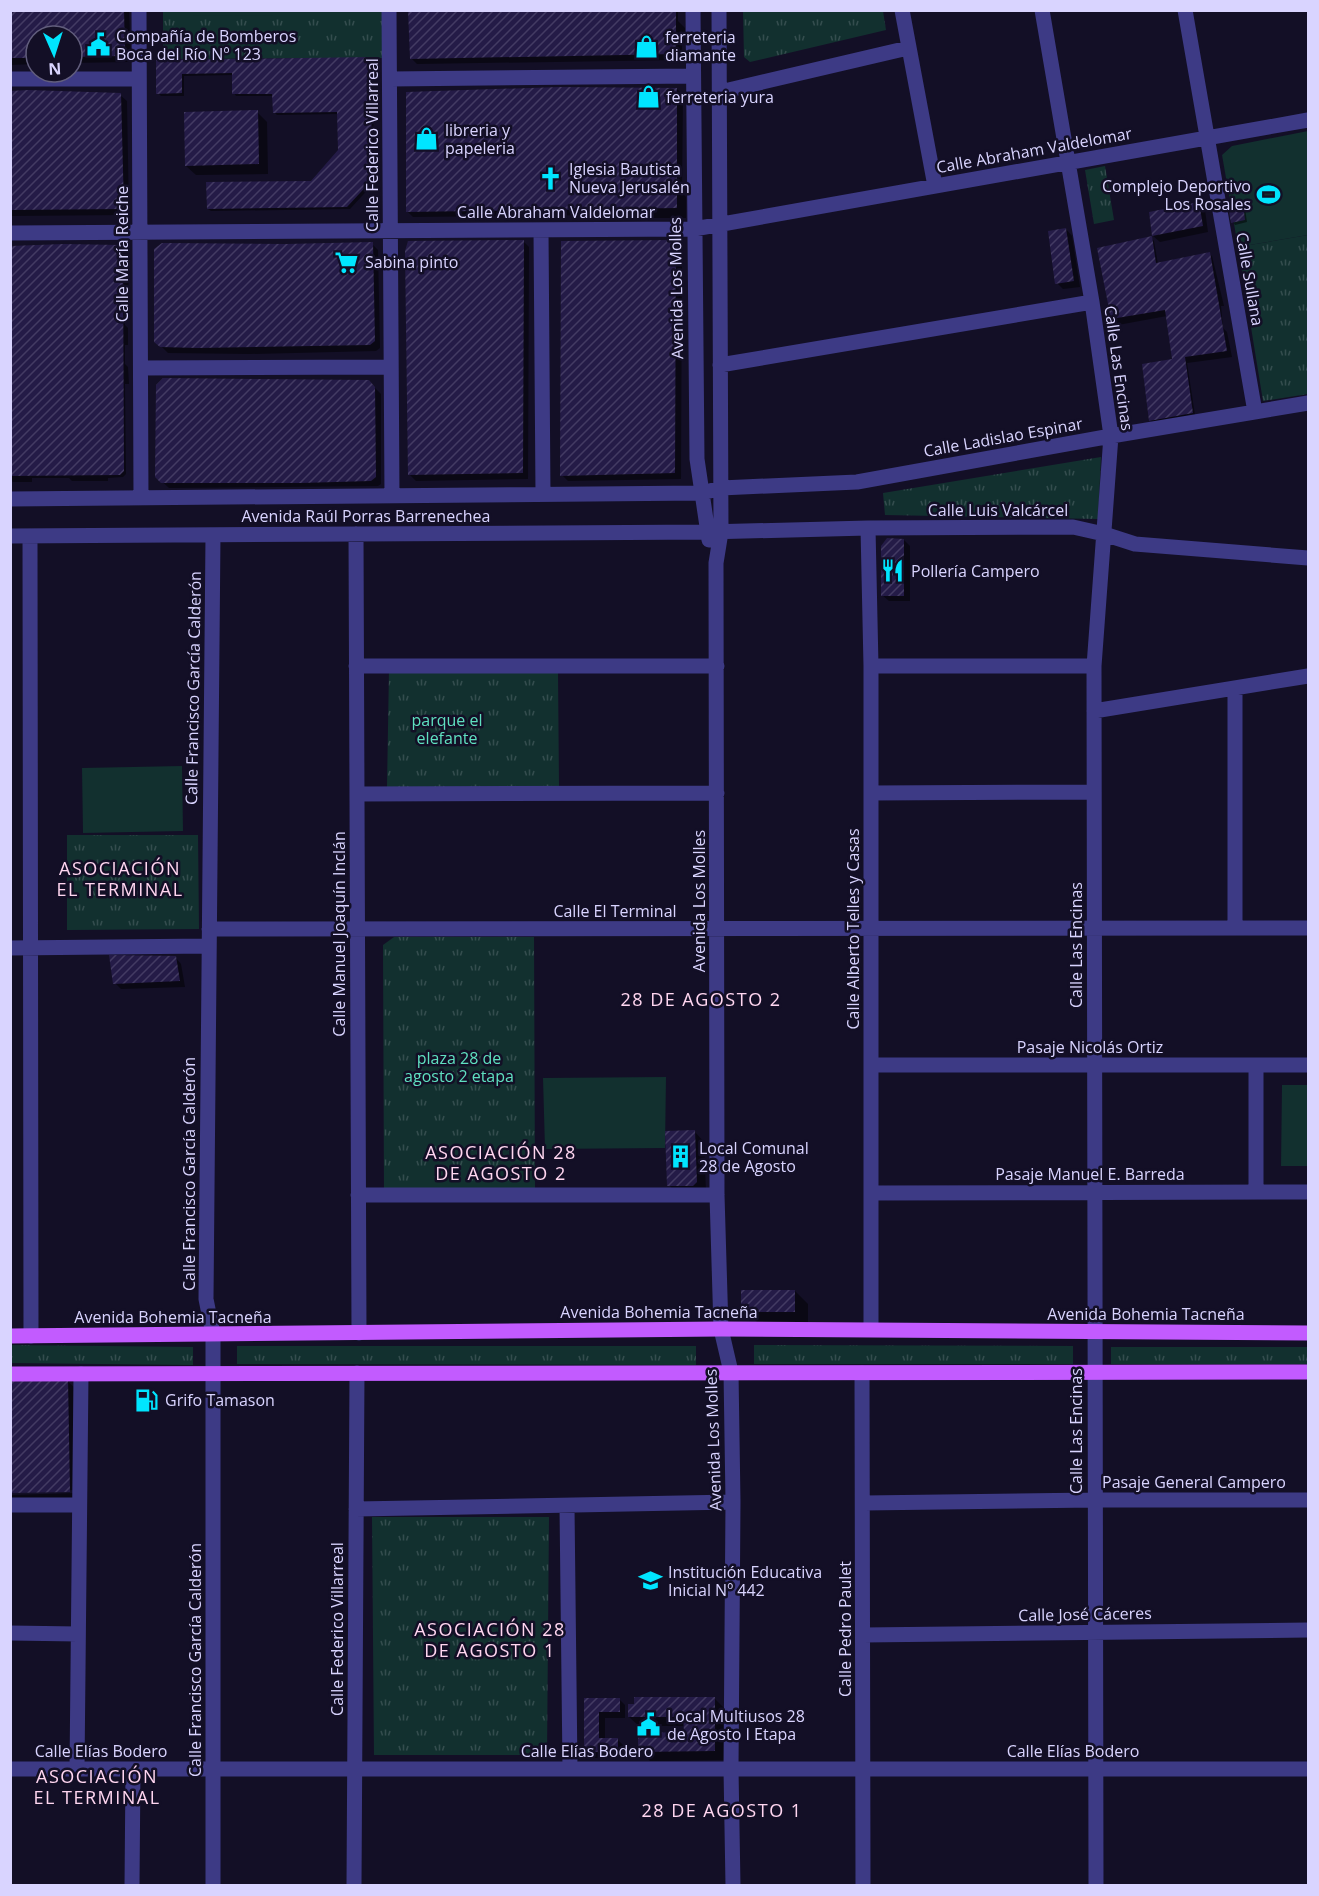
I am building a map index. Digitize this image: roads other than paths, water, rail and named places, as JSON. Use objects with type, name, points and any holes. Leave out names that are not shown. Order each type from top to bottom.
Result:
[{"type":"main road","name":"Avenida Bohemia Tacneña","points":[[10,1336],[721,1329],[1308,1333]]},
{"type":"main road","points":[[10,1374],[1308,1372]]},
{"type":"street","name":"Calle María Reiche","points":[[139,10],[141,498]]},
{"type":"street","name":"Calle Federico Villarreal","points":[[389,10],[392,496]]},
{"type":"street","name":"Avenida Los Molles","points":[[693,10],[693,229],[697,459],[702,493],[714,532],[717,563],[717,1195],[721,1329],[731,1372],[733,1886]]},
{"type":"street","name":"Avenida Los Molles","points":[[714,532],[721,488],[720,10]]},
{"type":"street","points":[[902,10],[935,186]]},
{"type":"street","name":"Calle Las Encinas","points":[[1042,10],[1092,302],[1111,436],[1094,666],[1096,1886]]},
{"type":"street","name":"Calle Sullana","points":[[1185,10],[1255,412]]},
{"type":"street","points":[[720,92],[908,48]]},
{"type":"street","points":[[390,79],[693,76]]},
{"type":"street","points":[[10,79],[139,79]]},
{"type":"street","name":"Calle Abraham Valdelomar","points":[[10,233],[693,229],[1308,120]]},
{"type":"street","points":[[542,230],[543,494]]},
{"type":"street","points":[[720,365],[1092,302]]},
{"type":"street","points":[[141,368],[391,367]]},
{"type":"street","name":"Calle Ladislao Espinar","points":[[702,493],[721,488],[857,482],[1308,403]]},
{"type":"street","name":"Avenida Raúl Porras Barrenechea","points":[[10,499],[702,493]]},
{"type":"street","name":"Calle Luis Valcárcel","points":[[714,532],[868,528],[1073,527],[1135,544],[1308,558]]},
{"type":"street","name":"Calle Alberto Telles y Casas","points":[[868,528],[871,666],[871,1329]]},
{"type":"street","name":"Avenida Raúl Porras Barrenechea","points":[[10,536],[714,532]]},
{"type":"street","name":"Calle Manuel Joaquín Inclán","points":[[356,534],[359,1333]]},
{"type":"street","name":"Calle Francisco García Calderón","points":[[213,535],[206,1299],[213,1334],[213,1886]]},
{"type":"street","points":[[30,536],[31,1336]]},
{"type":"street","points":[[356,666],[717,666]]},
{"type":"street","points":[[871,666],[1094,666]]},
{"type":"street","points":[[1094,711],[1308,676]]},
{"type":"street","points":[[1235,688],[1235,928]]},
{"type":"street","points":[[871,793],[1094,792]]},
{"type":"street","points":[[357,794],[717,793]]},
{"type":"street","name":"Calle El Terminal","points":[[208,929],[1308,928]]},
{"type":"street","points":[[10,948],[208,946]]},
{"type":"street","name":"Pasaje Nicolás Ortiz","points":[[871,1065],[1308,1065]]},
{"type":"street","points":[[1256,1065],[1256,1192]]},
{"type":"street","name":"Pasaje Manuel E. Barreda","points":[[871,1193],[1308,1192]]},
{"type":"street","points":[[358,1195],[717,1195]]},
{"type":"street","name":"Calle Pedro Paulet","points":[[862,1372],[863,1886]]},
{"type":"street","name":"Calle Federico Villarreal","points":[[354,1886],[357,1373]]},
{"type":"street","points":[[77,1769],[81,1374]]},
{"type":"street","name":"Pasaje General Campero","points":[[864,1503],[1308,1500]]},
{"type":"street","points":[[356,1509],[733,1502]]},
{"type":"street","points":[[10,1505],[80,1505]]},
{"type":"street","points":[[567,1506],[570,1769]]},
{"type":"street","name":"Calle José Cáceres","points":[[863,1635],[1308,1630]]},
{"type":"street","points":[[10,1633],[78,1634]]},
{"type":"street","points":[[132,1886],[133,1769]]},
{"type":"street","name":"Calle Elías Bodero","points":[[10,1770],[1308,1769]]},
{"type":"place","name":"Compañía de Bomberos Boca del Río Nº 123","points":[[98,45]]},
{"type":"place","name":"ferreteria diamante","points":[[647,46]]},
{"type":"place","name":"ferreteria yura","points":[[648,97]]},
{"type":"place","name":"libreria y papeleria","points":[[427,139]]},
{"type":"place","name":"Iglesia Bautista Nueva Jerusalén","points":[[551,178]]},
{"type":"place","name":"Complejo Deportivo Los Rosales","points":[[1269,195]]},
{"type":"place","name":"Sabina pinto","points":[[347,262]]},
{"type":"place","name":"Pollería Campero","points":[[893,571]]},
{"type":"place","name":"Local Comunal 28 de Agosto","points":[[681,1157]]},
{"type":"place","name":"Grifo Tamason","points":[[147,1400]]},
{"type":"place","name":"Institución Educativa Inicial Nº 442","points":[[650,1581]]},
{"type":"place","name":"Local Multiusos 28 de Agosto I Etapa","points":[[649,1725]]},
{"type":"district","name":"ASOCIACIÓN EL TERMINAL","points":[[120,879]]},
{"type":"district","name":"28 DE AGOSTO 2","points":[[701,1000]]},
{"type":"district","name":"ASOCIACIÓN 28 DE AGOSTO 2","points":[[501,1163]]},
{"type":"district","name":"ASOCIACIÓN 28 DE AGOSTO 1","points":[[490,1640]]},
{"type":"district","name":"ASOCIACIÓN EL TERMINAL","points":[[97,1787]]},
{"type":"district","name":"28 DE AGOSTO 1","points":[[722,1811]]},
{"type":"park label","name":"parque el elefante","points":[[447,729]]},
{"type":"park label","name":"plaza 28 de agosto 2 etapa","points":[[459,1067]]}]
